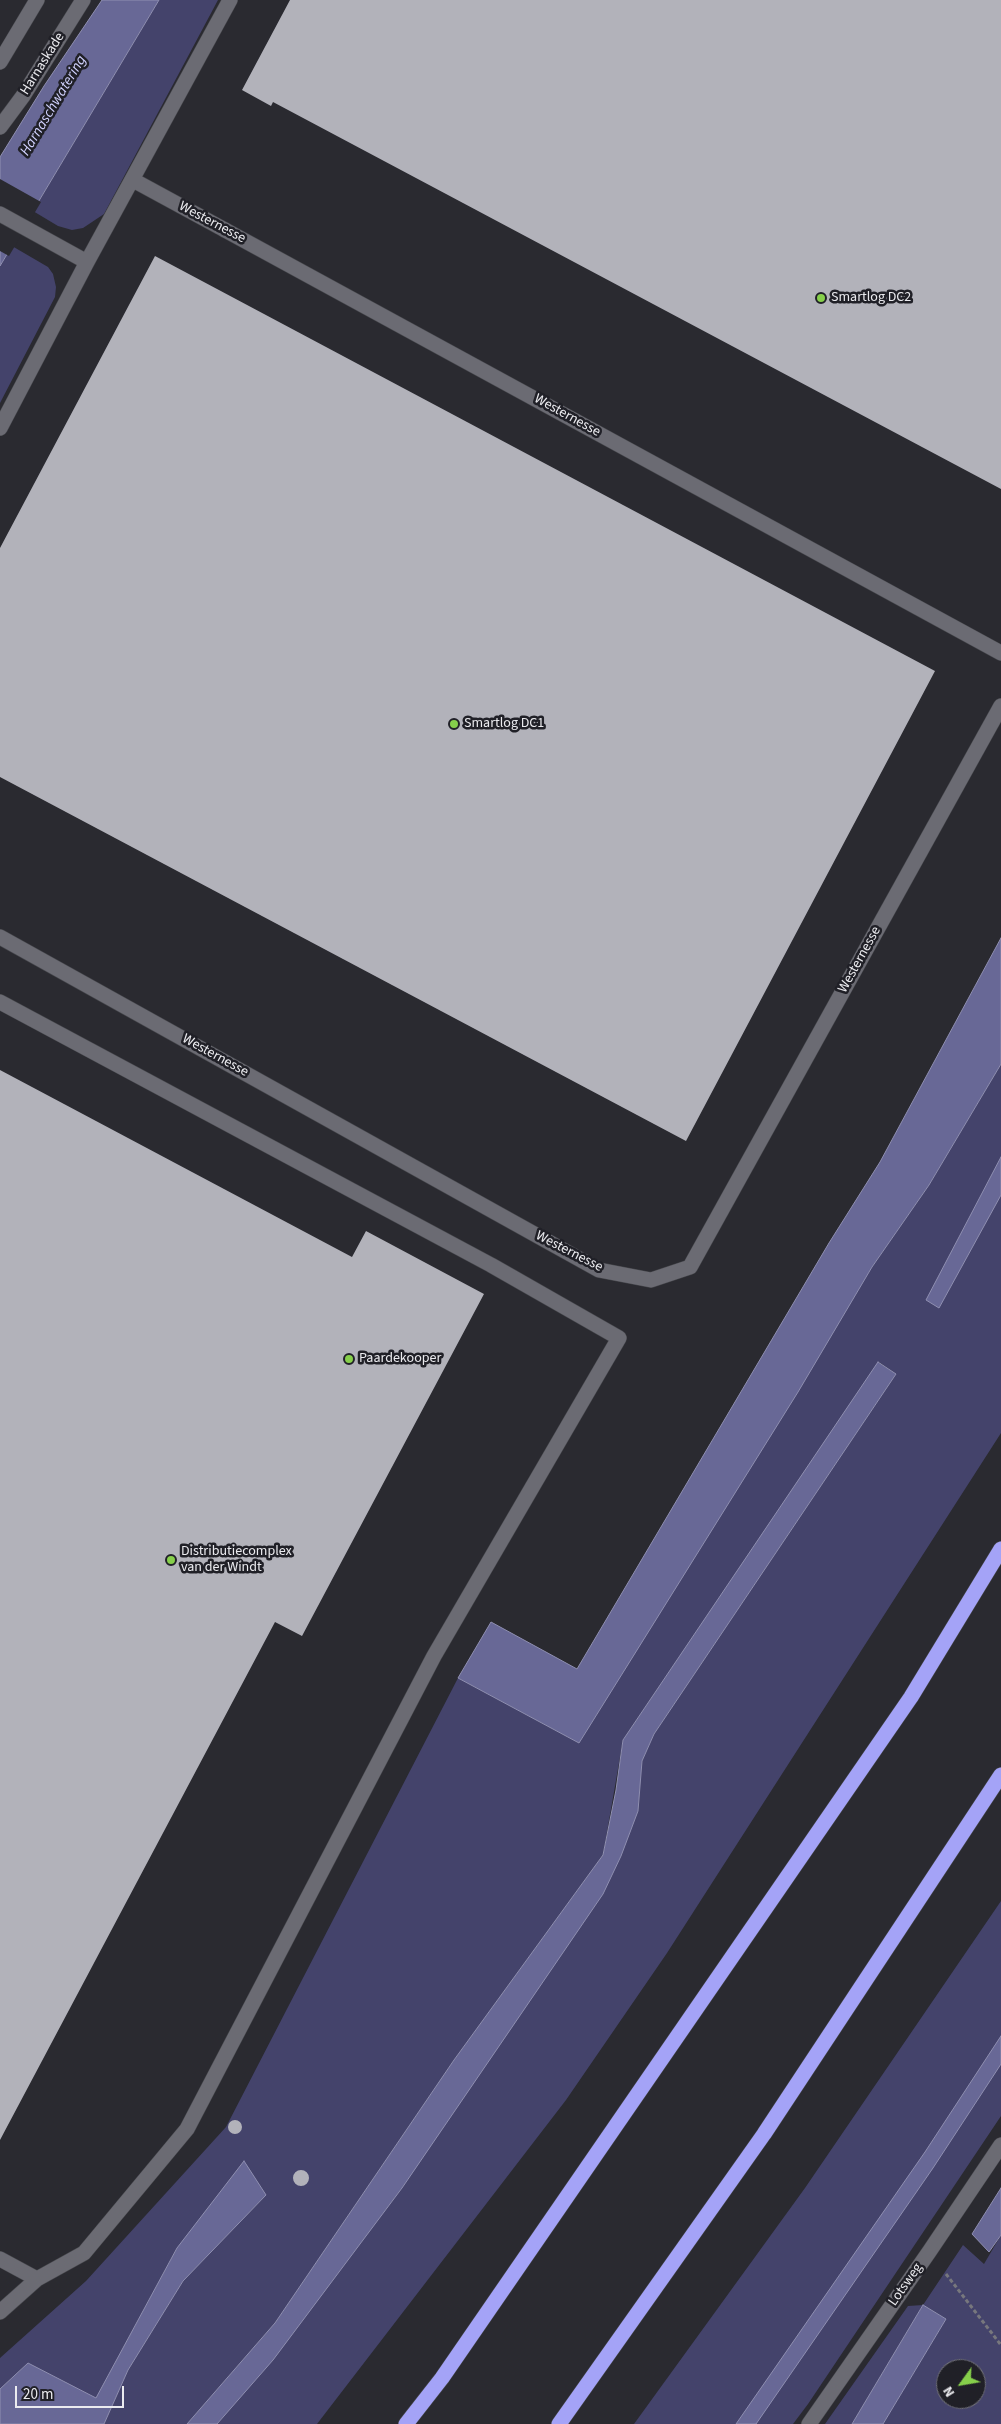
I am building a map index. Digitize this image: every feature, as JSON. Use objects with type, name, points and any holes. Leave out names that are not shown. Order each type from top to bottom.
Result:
[{"type":"highway","points":[[406,2424],[442,2378],[911,1697],[1001,1548]]},
{"type":"highway","points":[[561,2422],[764,2134],[1001,1775]]},
{"type":"highway","points":[[395,2424],[442,2378]]},
{"type":"street","points":[[0,62],[36,0]]},
{"type":"street","name":"Harnaskade","points":[[0,127],[23,96],[83,0]]},
{"type":"street","points":[[0,428],[87,262],[230,0]]},
{"type":"street","name":"Westernesse","points":[[133,180],[1001,653]]},
{"type":"street","points":[[0,214],[87,262]]},
{"type":"street","name":"Westernesse","points":[[0,937],[599,1270],[651,1280],[690,1267],[1001,706]]},
{"type":"street","points":[[0,1002],[491,1265],[619,1338],[434,1656],[187,2129],[84,2253],[37,2279],[0,2312]]},
{"type":"street","name":"Lotsweg","points":[[809,2424],[1001,2145]]},
{"type":"street","points":[[0,2259],[37,2279]]},
{"type":"path","points":[[929,2252],[1001,2344]]},
{"type":"shaded area","points":[[159,0],[218,0],[104,214],[83,228],[72,230],[58,226],[33,211]]},
{"type":"shaded area","points":[[12,246],[48,267],[53,274],[56,287],[55,297],[0,403],[0,266]]},
{"type":"shaded area","points":[[1001,1064],[1001,1433],[667,1953],[566,2100],[317,2424],[217,2424],[273,2359],[402,2188],[638,1811],[642,1761],[654,1734],[896,1374],[879,1362],[623,1740],[603,1855],[454,2060],[275,2323],[187,2424],[104,2424],[128,2370],[183,2281],[266,2195],[177,2248],[96,2399],[28,2363],[0,2389],[0,2358],[86,2281],[226,2127],[458,1678],[579,1743],[872,1267],[929,1185]]},
{"type":"shaded area","points":[[1001,1901],[1001,2116],[808,2404],[793,2424],[634,2424],[805,2188]]},
{"type":"shaded area","points":[[1001,2235],[1001,2424],[883,2424],[946,2319],[923,2305],[963,2245],[984,2264]]},
{"type":"shaded area","points":[[923,2305],[852,2424],[825,2424],[908,2306]]},
{"type":"water","name":"Harnaschwatering","points":[[102,0],[159,0],[0,266],[0,157],[44,86]]},
{"type":"water","points":[[1001,938],[1001,1064],[929,1185],[872,1267],[798,1392],[579,1743],[458,1678],[491,1622],[577,1669],[829,1243],[880,1162]]},
{"type":"water","points":[[1001,1157],[1001,1195],[939,1308],[926,1300]]},
{"type":"water","points":[[878,1362],[896,1374],[654,1734],[642,1761],[638,1811],[621,1856],[603,1894],[402,2188],[273,2360],[217,2424],[187,2424],[275,2323],[454,2060],[603,1855],[616,1790],[623,1740]]},
{"type":"water","points":[[1001,2036],[1001,2064],[933,2168],[756,2424],[736,2424],[925,2152]]},
{"type":"water","points":[[244,2161],[266,2195],[183,2281],[128,2370],[104,2424],[0,2424],[0,2389],[28,2363],[96,2398],[177,2248]]},
{"type":"water","points":[[1001,2188],[1001,2235],[989,2252],[972,2234]]},
{"type":"water","points":[[923,2305],[946,2319],[883,2424],[852,2424]]},
{"type":"pier","points":[[0,179],[41,202],[9,256],[0,251]]},
{"type":"building","name":"Smartlog DC2","points":[[290,0],[1001,0],[1001,489],[273,102],[271,106],[242,90]]},
{"type":"building","name":"Smartlog DC1","points":[[155,256],[935,671],[686,1141],[0,777],[0,548]]},
{"type":"building","name":"Distributiecomplex van der Windt","points":[[0,1070],[352,1257],[366,1231],[484,1294],[302,1636],[275,1622],[0,2140]]},
{"type":"building","points":[[232,2120],[238,2120],[242,2127],[238,2134],[232,2134],[228,2130],[228,2124]]},
{"type":"building","points":[[298,2170],[304,2170],[309,2175],[307,2184],[298,2186],[293,2181],[293,2175]]},
{"type":"place","name":"Smartlog DC2","points":[[821,298]]},
{"type":"place","name":"Smartlog DC1","points":[[454,724]]},
{"type":"place","name":"Paardekooper","points":[[349,1359]]},
{"type":"place","name":"Distributiecomplex van der Windt","points":[[171,1560]]}]
